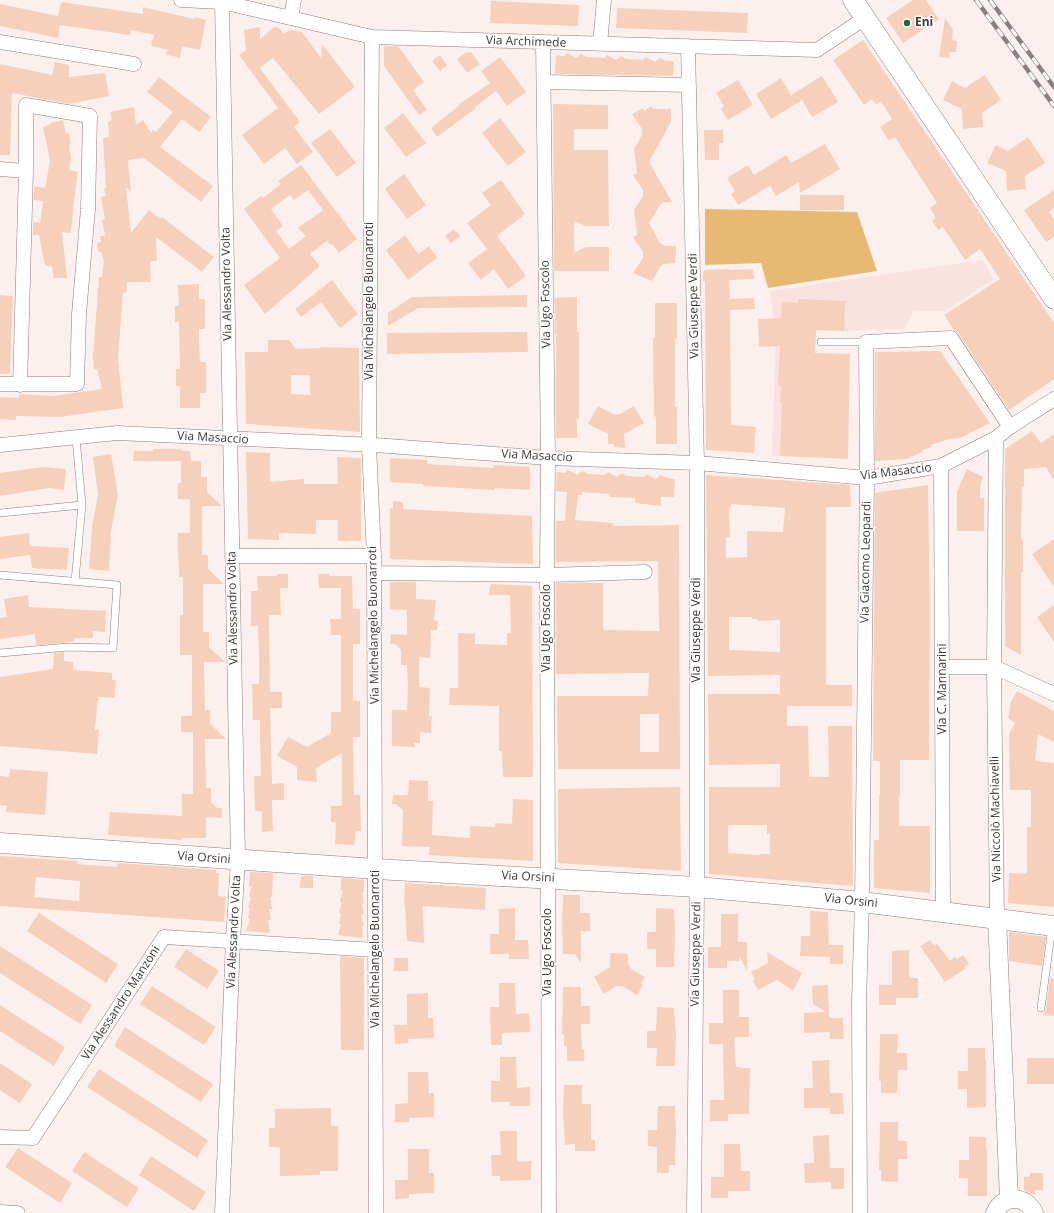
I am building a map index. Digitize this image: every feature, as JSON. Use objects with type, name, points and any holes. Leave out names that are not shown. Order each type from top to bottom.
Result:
[{"type":"main road","points":[[853,0],[1054,299]]},
{"type":"main road","name":"Via Orsini","points":[[0,843],[376,869],[697,887],[862,902],[1053,925]]},
{"type":"street","name":"Via Archimede","points":[[181,0],[222,2],[372,37],[817,50],[865,18]]},
{"type":"street","points":[[291,18],[294,0]]},
{"type":"street","points":[[600,44],[604,0]]},
{"type":"street","name":"Via Alessandro Volta","points":[[222,2],[238,860],[233,942],[222,1213]]},
{"type":"street","name":"Via Michelangelo Buonarroti","points":[[372,37],[368,445],[374,556],[376,1213]]},
{"type":"street","points":[[0,42],[134,64]]},
{"type":"street","name":"Via Ugo Foscolo","points":[[544,42],[548,458],[546,575],[549,1213]]},
{"type":"street","name":"Via Giuseppe Verdi","points":[[688,46],[697,463],[697,887],[694,1213]]},
{"type":"street","points":[[544,82],[689,85]]},
{"type":"street","points":[[0,384],[20,385],[77,384],[79,314],[88,209],[90,116],[26,105],[26,170],[20,385]]},
{"type":"street","points":[[0,169],[26,170]]},
{"type":"street","points":[[866,342],[951,338],[1010,427]]},
{"type":"street","name":"Via Giacomo Leopardi","points":[[860,1213],[859,1003],[862,902],[867,478],[866,342]]},
{"type":"street","name":"Via Masaccio","points":[[0,445],[117,433],[230,440],[368,445],[548,458],[697,463],[867,478],[941,466],[996,438],[1010,427],[1054,399]]},
{"type":"street","name":"Via Niccolò Machiavelli","points":[[996,438],[994,667],[997,918],[1009,1199]]},
{"type":"street","name":"Via C. Mannarini","points":[[941,466],[943,912]]},
{"type":"street","points":[[232,556],[374,556]]},
{"type":"street","points":[[374,573],[546,575],[645,572]]},
{"type":"street","points":[[943,667],[994,667],[1054,694]]},
{"type":"street","name":"Via Alessandro Manzoni","points":[[0,1137],[33,1138],[164,937],[376,950]]},
{"type":"street","points":[[995,1213],[999,1206],[1004,1202],[1009,1199],[1016,1198],[1028,1203],[1034,1213]]},
{"type":"street","points":[[0,1212],[18,1213]]},
{"type":"lane","points":[[821,342],[866,342]]},
{"type":"lane","points":[[75,581],[82,505],[76,437]]},
{"type":"lane","points":[[0,513],[82,505]]},
{"type":"lane","points":[[0,575],[117,585],[113,648],[68,647],[0,653]]},
{"type":"lane","points":[[1041,1008],[1053,925]]},
{"type":"shaded area","points":[[705,209],[857,212],[877,271],[768,288],[761,263],[705,265]]},
{"type":"shaded area","points":[[982,260],[994,279],[945,311],[914,311],[904,329],[844,331],[816,330],[814,373],[780,456],[772,455],[776,334],[770,291]]},
{"type":"building","points":[[913,0],[926,0],[939,19],[903,43],[886,18]]},
{"type":"building","points":[[491,1],[579,5],[578,26],[490,23]]},
{"type":"building","points":[[61,2],[143,14],[143,7],[194,19],[195,17],[206,20],[200,50],[182,46],[180,58],[165,54],[169,50],[151,46],[154,35],[131,30],[130,35],[60,25],[58,38],[0,26],[0,4],[58,16]]},
{"type":"building","points":[[617,8],[748,13],[747,33],[616,28]]},
{"type":"building","points":[[945,18],[953,30],[952,40],[957,41],[956,52],[950,52],[949,58],[939,57]]},
{"type":"building","points":[[260,27],[260,39],[274,27],[279,28],[284,34],[290,30],[302,32],[321,58],[322,44],[355,87],[319,114],[273,58],[260,68],[300,122],[294,127],[313,152],[297,164],[285,148],[264,164],[242,135],[278,108],[239,55],[246,50],[244,30]]},
{"type":"building","points":[[863,40],[1054,323],[1054,379],[1009,410],[958,333],[954,330],[944,315],[1000,279],[980,249],[965,260],[943,227],[938,230],[932,221],[936,218],[930,208],[937,203],[895,137],[889,141],[880,127],[892,119],[881,101],[876,105],[872,99],[864,105],[833,60]]},
{"type":"building","points":[[384,46],[398,46],[424,82],[413,90],[427,110],[419,115],[384,66]]},
{"type":"building","points":[[471,52],[480,64],[467,73],[457,59],[465,53]]},
{"type":"building","points":[[567,53],[576,58],[581,54],[587,57],[604,58],[607,55],[616,60],[621,56],[626,59],[643,60],[646,57],[655,62],[660,58],[666,61],[674,61],[673,76],[555,74],[556,55],[564,56]]},
{"type":"building","points":[[440,55],[447,65],[440,71],[432,61]]},
{"type":"building","points":[[500,57],[526,92],[507,106],[496,91],[437,137],[431,128],[459,106],[458,105],[490,83],[481,71]]},
{"type":"building","points":[[55,62],[69,65],[69,77],[105,73],[109,96],[69,104],[12,93],[10,155],[0,155],[0,64],[52,75]]},
{"type":"building","points":[[985,75],[1001,100],[982,113],[983,127],[963,129],[962,109],[943,100],[952,81],[965,88]]},
{"type":"building","points":[[822,76],[838,102],[812,117],[802,100],[771,119],[756,94],[781,78],[791,95]]},
{"type":"building","points":[[159,77],[211,117],[199,132],[182,119],[160,147],[213,186],[201,202],[144,158],[128,160],[131,191],[126,187],[131,233],[149,210],[160,219],[162,217],[214,257],[202,272],[156,237],[157,261],[150,261],[151,282],[127,282],[126,293],[123,292],[118,358],[123,408],[60,417],[16,416],[16,420],[0,419],[0,397],[19,398],[19,394],[53,396],[102,389],[97,369],[94,369],[93,357],[99,277],[102,277],[104,261],[101,252],[98,252],[97,243],[101,242],[100,236],[105,236],[102,220],[105,219],[101,197],[106,196],[104,188],[106,188],[103,138],[109,137],[108,122],[112,120],[110,112],[134,107],[136,125],[143,120],[151,133],[153,130],[156,132],[173,112],[147,92]]},
{"type":"building","points":[[738,80],[753,105],[728,120],[721,109],[724,106],[716,93]]},
{"type":"building","points":[[553,104],[608,105],[608,129],[574,129],[574,150],[608,150],[609,226],[586,226],[574,221],[574,253],[586,247],[609,247],[609,271],[554,271]]},
{"type":"building","points":[[651,106],[653,109],[671,109],[671,122],[649,162],[672,202],[664,202],[660,205],[649,223],[660,243],[665,246],[676,246],[675,263],[664,264],[660,267],[652,281],[633,273],[643,258],[643,252],[633,237],[637,235],[634,210],[643,196],[643,190],[633,175],[637,173],[634,149],[642,135],[642,129],[632,114],[643,108],[644,111]]},
{"type":"building","points":[[403,113],[426,143],[406,157],[384,128]]},
{"type":"building","points":[[500,118],[526,152],[508,166],[482,133]]},
{"type":"building","points":[[63,120],[66,134],[69,133],[71,144],[69,145],[71,159],[69,170],[78,172],[71,233],[62,232],[67,278],[54,278],[52,267],[45,265],[39,235],[33,235],[33,222],[40,223],[43,201],[34,200],[34,186],[45,188],[50,161],[43,127]]},
{"type":"building","points":[[330,129],[356,163],[337,177],[311,143]]},
{"type":"building","points":[[704,130],[723,130],[723,143],[719,143],[719,160],[705,160]]},
{"type":"building","points":[[1028,137],[1045,163],[1025,176],[1026,189],[1007,191],[1006,171],[987,163],[996,145],[1008,151]]},
{"type":"building","points":[[825,144],[840,169],[800,193],[799,182],[776,196],[770,186],[738,205],[731,194],[735,191],[727,178],[748,165],[754,175],[786,155],[791,163]]},
{"type":"building","points":[[301,165],[357,239],[339,253],[332,244],[330,245],[327,241],[310,254],[320,266],[265,314],[244,285],[280,258],[244,209],[261,196],[263,198],[281,184],[278,181]],"holes":[[[308,190],[323,210],[298,228],[306,236],[289,249],[276,231],[283,226],[271,209],[290,195],[294,200]]]},
{"type":"building","points":[[404,174],[426,205],[407,219],[385,189]]},
{"type":"building","points":[[501,180],[525,214],[497,236],[526,276],[508,289],[494,269],[481,280],[468,263],[487,249],[467,223],[491,205],[482,193]]},
{"type":"building","points":[[1054,190],[1054,208],[1049,212],[1054,219],[1054,237],[1046,242],[1024,210]]},
{"type":"building","points":[[800,195],[844,195],[844,210],[800,210]]},
{"type":"building","points":[[454,229],[460,236],[451,243],[445,236]]},
{"type":"building","points":[[405,235],[418,254],[429,246],[437,258],[408,280],[386,250]]},
{"type":"building","points":[[753,269],[754,279],[729,280],[730,299],[754,298],[755,309],[730,310],[731,425],[756,427],[754,453],[706,450],[705,281],[703,281],[703,272],[704,270]]},
{"type":"building","points":[[332,280],[358,314],[340,328],[321,302],[301,317],[295,309]]},
{"type":"building","points":[[199,284],[199,299],[205,299],[205,329],[199,329],[199,340],[200,362],[206,362],[206,393],[200,393],[200,408],[180,408],[180,386],[176,386],[176,369],[180,369],[179,322],[175,322],[175,306],[179,306],[178,285]]},
{"type":"building","points":[[0,295],[13,296],[10,374],[0,374]]},
{"type":"building","points":[[527,295],[527,307],[418,308],[388,326],[388,313],[412,297]]},
{"type":"building","points":[[577,297],[577,332],[579,332],[579,419],[577,418],[577,438],[556,438],[555,298]]},
{"type":"building","points":[[798,299],[845,301],[844,331],[816,330],[815,353],[850,354],[848,459],[780,456],[782,402],[780,402],[781,386],[778,386],[780,346],[759,347],[758,319],[781,318],[782,302],[798,303]]},
{"type":"building","points":[[655,303],[677,303],[677,339],[675,339],[675,407],[677,407],[677,444],[656,444],[656,416],[654,417],[653,338],[655,338]]},
{"type":"building","points":[[527,332],[528,352],[387,354],[387,333]]},
{"type":"building","points":[[268,340],[289,340],[296,349],[321,347],[359,348],[360,432],[246,424],[245,352],[268,352]],"holes":[[[291,375],[310,375],[310,395],[291,394]]]},
{"type":"building","points":[[940,351],[990,423],[960,438],[949,439],[931,445],[932,447],[922,450],[923,452],[906,459],[875,461],[875,352]]},
{"type":"building","points":[[598,406],[618,415],[634,406],[644,423],[624,434],[625,448],[614,447],[614,444],[608,444],[608,434],[588,424]]},
{"type":"building","points":[[1032,431],[1041,443],[1054,434],[1054,480],[1046,467],[1024,469],[1024,486],[1022,486],[1021,539],[1023,540],[1023,572],[1021,572],[1021,655],[1005,646],[1005,449]]},
{"type":"building","points":[[153,449],[181,449],[181,451],[190,451],[191,461],[201,461],[201,477],[207,477],[207,492],[222,506],[202,506],[202,555],[208,555],[208,569],[224,584],[203,584],[203,632],[209,632],[209,647],[225,662],[204,662],[205,710],[210,710],[210,724],[226,739],[205,739],[206,788],[211,788],[211,802],[217,808],[222,808],[222,818],[206,817],[206,838],[182,838],[182,840],[108,835],[110,812],[182,816],[182,794],[193,794],[193,732],[181,732],[181,716],[192,716],[192,655],[180,655],[180,615],[183,615],[183,577],[179,577],[178,546],[178,533],[190,533],[190,499],[178,499],[178,483],[181,483],[181,461],[133,461],[134,451],[153,451]]},
{"type":"building","points":[[246,452],[270,453],[270,482],[304,479],[304,484],[338,484],[337,457],[361,458],[361,541],[338,541],[338,520],[316,520],[316,534],[279,533],[279,540],[248,539]]},
{"type":"building","points":[[111,454],[118,495],[110,536],[109,571],[89,569],[92,527],[98,494],[93,457]]},
{"type":"building","points":[[390,458],[427,460],[427,464],[493,468],[493,465],[530,467],[530,490],[495,488],[495,490],[423,486],[423,484],[390,482]]},
{"type":"building","points":[[43,467],[66,469],[64,490],[49,488],[0,496],[0,473]]},
{"type":"building","points":[[967,469],[983,477],[980,487],[980,498],[984,498],[984,531],[957,531],[957,492]]},
{"type":"building","points":[[568,470],[577,475],[582,471],[588,474],[605,475],[608,472],[617,477],[622,473],[627,476],[644,477],[647,474],[656,479],[661,475],[667,478],[675,479],[674,497],[661,497],[661,506],[635,503],[635,498],[610,497],[610,494],[582,492],[582,495],[578,495],[575,520],[613,523],[613,526],[679,525],[680,769],[558,769],[557,696],[648,696],[649,673],[556,674],[556,583],[603,583],[603,630],[659,631],[658,561],[556,562],[556,521],[565,521],[567,492],[556,491],[557,472],[565,473]],"holes":[[[640,714],[659,714],[659,752],[640,752]]]},
{"type":"building","points":[[706,475],[850,485],[851,507],[826,507],[826,685],[852,685],[852,706],[787,706],[787,726],[808,726],[809,777],[829,777],[828,726],[852,726],[853,886],[709,874],[709,787],[780,787],[780,764],[709,765],[708,694],[780,694],[780,675],[708,676]],"holes":[[[731,504],[785,508],[783,532],[747,531],[747,557],[726,558],[726,537],[730,537],[729,507],[731,507]],[[729,617],[752,617],[752,619],[758,619],[758,621],[780,620],[780,652],[729,650]],[[728,825],[767,825],[767,834],[770,834],[770,854],[760,855],[728,853]]]},
{"type":"building","points":[[928,485],[930,615],[929,760],[900,760],[899,826],[930,826],[930,893],[874,888],[874,840],[879,840],[880,761],[873,761],[875,493]]},
{"type":"building","points":[[393,501],[403,502],[403,509],[532,516],[533,564],[390,559],[390,508],[393,508]]},
{"type":"building","points":[[29,533],[30,546],[69,548],[67,570],[32,568],[30,555],[0,559],[0,537]]},
{"type":"building","points":[[1054,539],[1054,587],[1032,554]]},
{"type":"building","points":[[277,574],[288,574],[288,588],[280,588],[281,615],[269,615],[270,692],[282,692],[282,708],[270,708],[272,784],[284,783],[284,800],[272,800],[273,831],[262,832],[262,811],[255,811],[254,776],[261,776],[260,720],[253,720],[252,684],[259,684],[259,654],[258,626],[251,626],[251,591],[258,591],[257,576],[277,576]]},
{"type":"building","points":[[318,574],[329,574],[329,576],[352,576],[353,609],[360,609],[360,644],[353,644],[353,701],[360,701],[360,737],[353,737],[354,795],[360,795],[361,831],[356,831],[354,845],[335,844],[336,822],[331,822],[331,806],[342,806],[342,753],[316,768],[317,782],[297,780],[297,767],[277,756],[288,737],[307,747],[331,733],[331,712],[341,712],[341,635],[331,635],[330,619],[341,619],[341,588],[319,588]]},
{"type":"building","points":[[390,582],[416,582],[416,599],[436,600],[434,620],[438,621],[437,630],[431,630],[430,658],[419,657],[419,687],[430,688],[429,716],[432,716],[431,733],[420,732],[420,743],[414,743],[415,747],[392,746],[392,710],[407,710],[408,686],[407,665],[401,665],[401,650],[395,644],[390,644],[391,634],[407,635],[407,610],[390,609]]},
{"type":"building","points":[[492,584],[532,586],[533,777],[503,777],[502,751],[499,751],[499,706],[449,705],[450,688],[458,688],[458,633],[475,634],[475,644],[507,645],[507,633],[511,633],[510,595],[489,595],[489,589]]},
{"type":"building","points":[[28,595],[29,607],[106,611],[105,632],[93,631],[93,638],[75,638],[74,642],[36,645],[35,634],[0,639],[0,618],[7,617],[4,599]]},
{"type":"building","points":[[1054,605],[1054,642],[1037,617]]},
{"type":"building","points":[[64,652],[64,661],[73,662],[73,670],[112,673],[112,680],[116,680],[115,698],[98,697],[95,730],[99,730],[97,754],[0,746],[0,677],[53,669],[54,653]]},
{"type":"building","points":[[1017,691],[1054,711],[1054,742],[1038,734],[1035,761],[1054,763],[1054,907],[1008,903],[1009,873],[1027,874],[1027,827],[1031,827],[1031,790],[1010,790],[1009,734],[1015,723],[1008,718],[1011,702]]},
{"type":"building","points":[[10,769],[48,772],[45,815],[6,812],[7,806],[0,805],[0,776],[9,777]]},
{"type":"building","points":[[409,780],[428,781],[428,801],[433,801],[432,835],[470,838],[470,826],[495,827],[495,823],[512,824],[513,799],[533,800],[533,861],[429,855],[430,847],[402,846],[403,810],[396,804],[392,804],[393,795],[408,795]]},
{"type":"building","points":[[680,787],[681,871],[558,863],[558,789]]},
{"type":"building","points":[[0,856],[78,861],[77,864],[117,867],[118,863],[216,870],[216,873],[219,873],[218,896],[226,897],[224,922],[0,906]],"holes":[[[36,877],[80,881],[79,901],[34,897]]]},
{"type":"building","points":[[250,872],[273,873],[272,897],[270,897],[272,909],[269,909],[271,920],[268,920],[270,933],[246,931],[250,919],[248,919],[250,908],[248,908],[252,886],[249,886]]},
{"type":"building","points":[[301,876],[313,876],[313,888],[300,888]]},
{"type":"building","points":[[341,878],[364,880],[364,892],[362,892],[364,903],[362,904],[364,914],[361,915],[364,926],[362,926],[363,938],[338,935],[341,924],[339,924],[341,913],[339,913],[342,902],[340,901],[343,891],[341,890]]},
{"type":"building","points":[[405,883],[486,888],[485,910],[423,906],[424,943],[407,941],[404,905]]},
{"type":"building","points":[[563,895],[580,895],[580,913],[590,913],[590,931],[581,931],[581,963],[575,954],[563,954]]},
{"type":"building","points":[[515,908],[515,940],[528,940],[529,959],[509,959],[509,954],[490,954],[490,934],[499,934],[499,909]]},
{"type":"building","points":[[656,908],[674,909],[674,967],[656,967],[656,949],[647,949],[647,932],[656,932]]},
{"type":"building","points":[[810,911],[828,912],[829,945],[843,945],[843,964],[830,964],[830,957],[800,956],[801,936],[810,936]]},
{"type":"building","points":[[39,913],[118,964],[106,983],[27,931]]},
{"type":"building","points":[[721,914],[738,914],[738,942],[747,942],[747,971],[739,956],[739,961],[727,961],[727,968],[708,968],[708,947],[721,947]]},
{"type":"building","points":[[1009,932],[1046,937],[1042,966],[1009,961]]},
{"type":"building","points":[[930,940],[934,946],[937,944],[950,961],[955,957],[957,959],[963,955],[969,964],[964,967],[965,969],[945,982],[920,946]]},
{"type":"building","points":[[0,946],[92,1005],[80,1024],[0,973]]},
{"type":"building","points":[[186,949],[219,971],[207,989],[174,967]]},
{"type":"building","points":[[909,950],[909,978],[918,978],[918,998],[896,998],[896,1005],[879,1005],[879,985],[892,985],[892,951]]},
{"type":"building","points":[[767,952],[802,973],[793,991],[777,980],[758,990],[753,981],[755,980],[751,972],[768,963]]},
{"type":"building","points":[[610,953],[628,954],[628,963],[631,969],[645,977],[641,984],[643,985],[637,995],[622,986],[616,986],[604,994],[594,977],[610,967]]},
{"type":"building","points":[[340,956],[364,958],[364,1050],[341,1050]]},
{"type":"building","points":[[394,958],[408,958],[408,971],[394,971]]},
{"type":"building","points":[[1050,978],[1054,979],[1054,1016],[1043,1015],[1046,1009]]},
{"type":"building","points":[[499,983],[515,983],[516,1014],[529,1013],[530,1032],[502,1033],[502,1045],[491,1045],[490,1007],[499,1007]]},
{"type":"building","points":[[828,985],[829,1018],[843,1018],[844,1039],[830,1039],[830,1032],[804,1033],[804,1013],[826,1012],[813,1004],[812,986]]},
{"type":"building","points":[[152,986],[216,1027],[204,1045],[140,1004]]},
{"type":"building","points":[[563,987],[581,987],[581,1006],[590,1006],[590,1024],[581,1024],[584,1061],[567,1061],[567,1046],[564,1046],[564,1034],[562,1034]]},
{"type":"building","points":[[723,990],[739,990],[739,1017],[749,1017],[749,1037],[734,1037],[736,1067],[750,1068],[749,1114],[728,1114],[728,1121],[710,1121],[710,1100],[724,1100],[723,1044],[709,1044],[709,1023],[723,1023]]},
{"type":"building","points":[[428,993],[428,1018],[433,1018],[434,1038],[408,1039],[408,1043],[395,1044],[394,1025],[407,1025],[407,994]]},
{"type":"building","points":[[0,1005],[65,1047],[54,1066],[0,1031]]},
{"type":"building","points":[[657,1007],[674,1008],[676,1034],[675,1066],[656,1066],[657,1048],[647,1048],[647,1031],[656,1031]]},
{"type":"building","points":[[125,1027],[213,1084],[201,1102],[114,1046]]},
{"type":"building","points":[[880,1034],[898,1034],[897,1053],[907,1053],[907,1070],[898,1070],[897,1093],[881,1093],[881,1081],[879,1081]]},
{"type":"building","points":[[968,1048],[985,1048],[986,1107],[967,1108],[967,1089],[958,1089],[958,1071],[968,1071]]},
{"type":"building","points":[[500,1057],[516,1057],[517,1088],[530,1087],[530,1106],[510,1106],[510,1102],[491,1102],[491,1081],[500,1081]]},
{"type":"building","points":[[1027,1058],[1054,1058],[1054,1084],[1027,1084]]},
{"type":"building","points":[[829,1060],[830,1093],[843,1093],[844,1114],[830,1114],[830,1108],[804,1108],[804,1088],[813,1088],[812,1061]]},
{"type":"building","points":[[0,1063],[32,1084],[20,1103],[0,1090]]},
{"type":"building","points":[[99,1069],[208,1140],[197,1158],[87,1087]]},
{"type":"building","points":[[408,1072],[428,1072],[429,1093],[434,1093],[434,1117],[409,1118],[409,1122],[395,1122],[395,1104],[408,1103]]},
{"type":"building","points":[[564,1085],[582,1085],[582,1104],[591,1104],[591,1140],[595,1140],[595,1151],[575,1151],[575,1144],[565,1145],[563,1112]]},
{"type":"building","points":[[658,1106],[675,1106],[675,1165],[669,1165],[669,1173],[657,1173],[657,1147],[648,1146],[648,1130],[657,1130]]},
{"type":"building","points":[[331,1108],[331,1126],[338,1126],[338,1171],[320,1171],[320,1175],[280,1176],[280,1147],[269,1147],[269,1128],[275,1128],[275,1109]]},
{"type":"building","points":[[880,1122],[898,1122],[898,1141],[907,1141],[907,1159],[898,1159],[898,1182],[881,1181],[881,1170],[879,1170]]},
{"type":"building","points":[[500,1131],[517,1131],[517,1162],[531,1161],[531,1180],[500,1181],[500,1176],[492,1176],[491,1155],[501,1155]]},
{"type":"building","points":[[829,1135],[830,1168],[844,1168],[844,1189],[831,1189],[831,1182],[805,1183],[804,1163],[814,1163],[813,1136]]},
{"type":"building","points":[[969,1137],[986,1137],[987,1196],[968,1196],[968,1178],[959,1178],[959,1160],[969,1160]]},
{"type":"building","points":[[724,1144],[740,1144],[741,1171],[750,1171],[750,1191],[728,1191],[728,1198],[711,1198],[711,1177],[724,1177]]},
{"type":"building","points":[[18,1148],[72,1183],[60,1203],[5,1167]]},
{"type":"building","points":[[408,1149],[429,1149],[429,1173],[434,1173],[434,1193],[409,1194],[409,1198],[395,1199],[395,1180],[408,1180]]},
{"type":"building","points":[[84,1152],[139,1188],[127,1207],[72,1171]]},
{"type":"building","points":[[151,1156],[206,1192],[194,1211],[139,1175]]},
{"type":"building","points":[[1030,1173],[1043,1173],[1043,1190],[1035,1190],[1035,1194],[1031,1194],[1024,1190],[1024,1177],[1030,1177]]},
{"type":"railway","points":[[976,0],[1054,106]]},
{"type":"railway","points":[[990,0],[1054,87]]},
{"type":"place","name":"Eni","points":[[907,23]]}]
